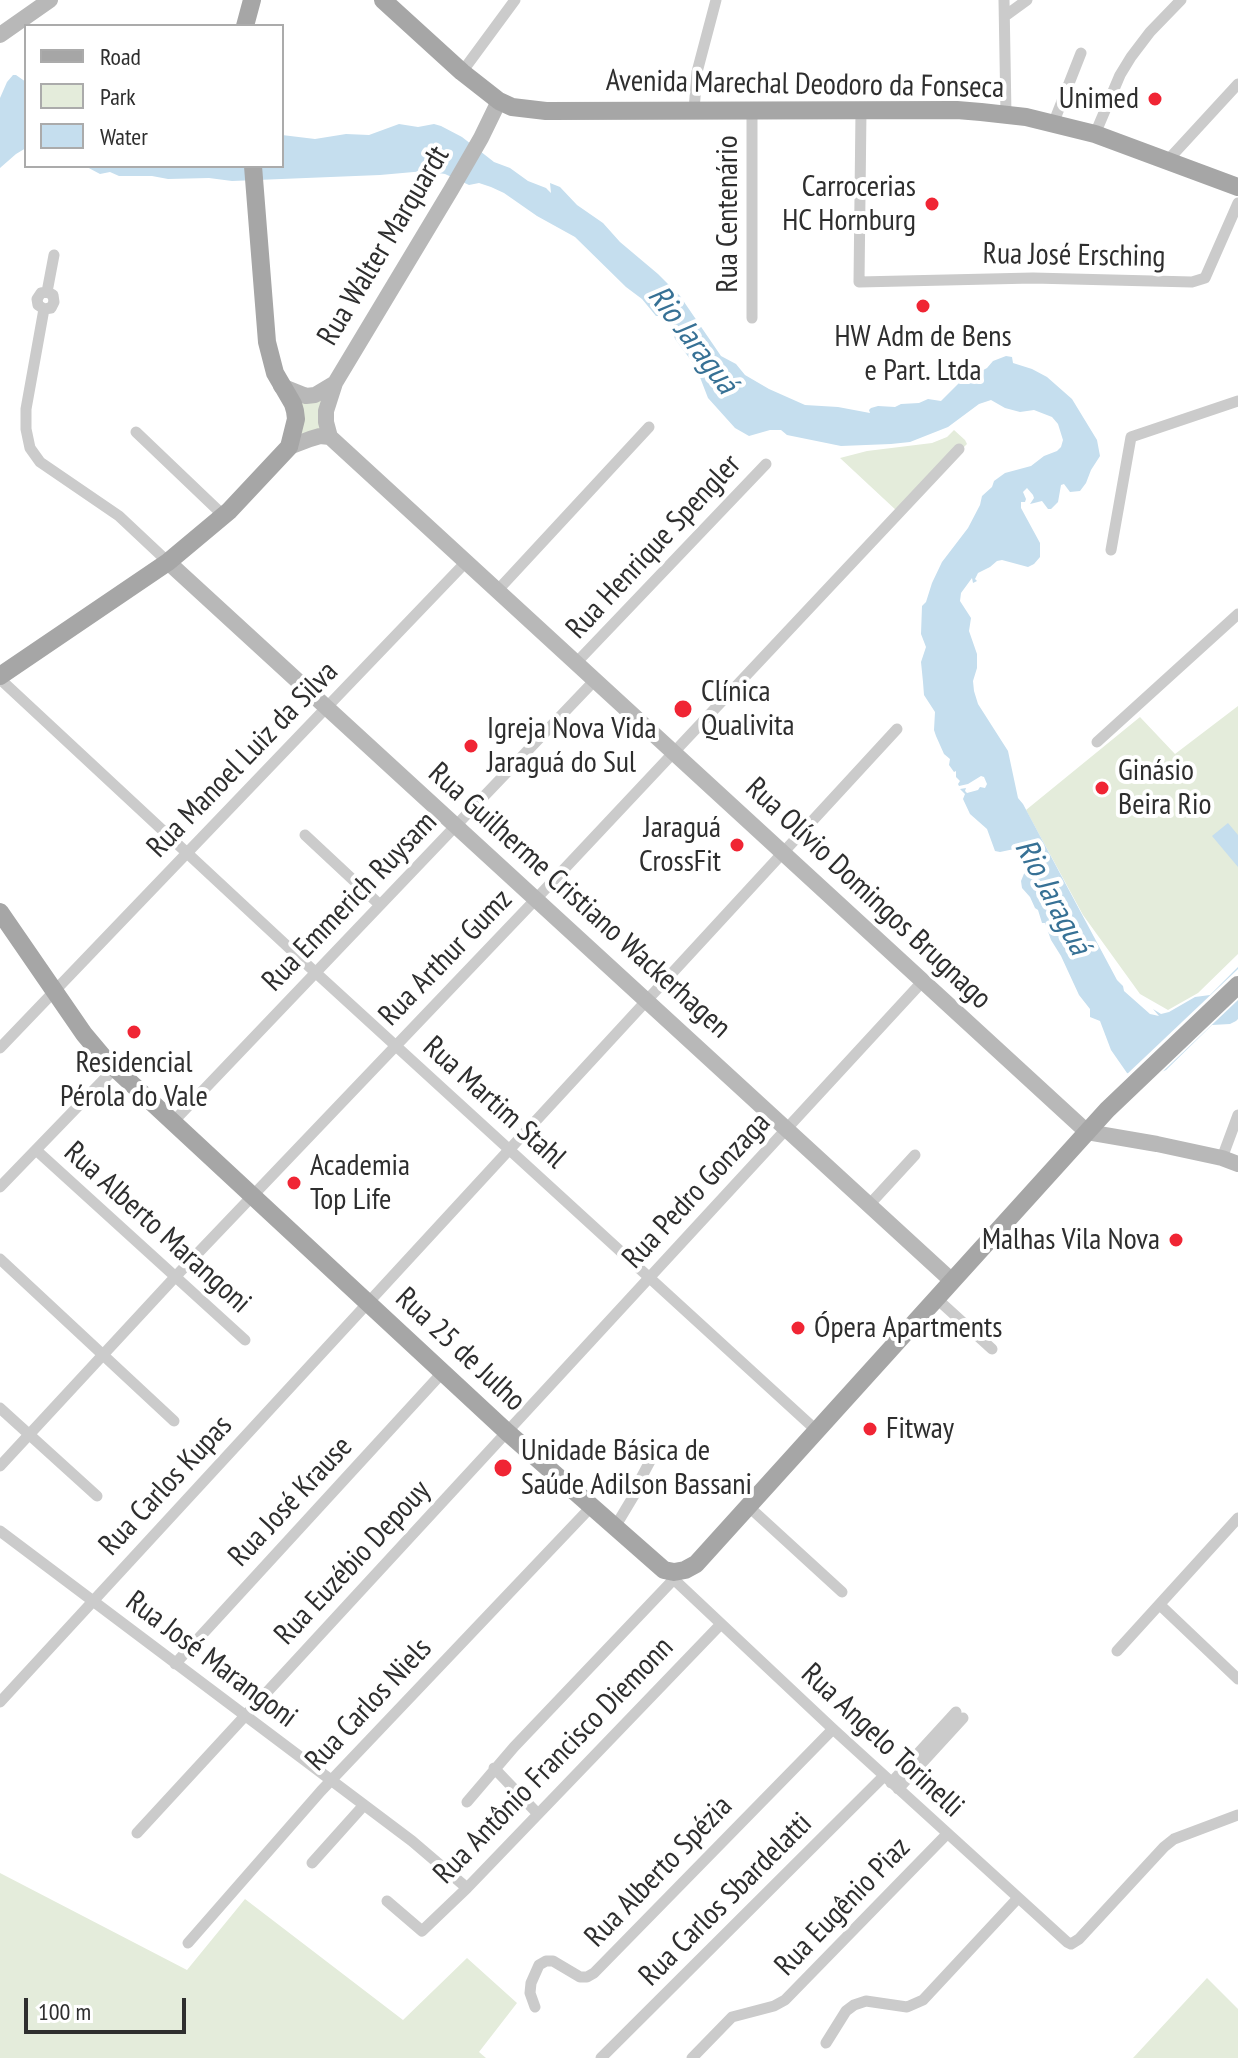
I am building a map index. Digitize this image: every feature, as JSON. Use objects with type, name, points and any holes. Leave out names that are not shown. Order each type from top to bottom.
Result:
[{"type":"main road","points":[[0,35],[50,0]]},
{"type":"main road","points":[[246,24],[252,0]]},
{"type":"main road","points":[[386,1],[462,72],[499,101]]},
{"type":"main road","name":"Avenida Marechal Deodoro da Fonseca","points":[[499,101],[512,107],[546,111],[957,110],[1006,114],[1095,134],[1238,187]]},
{"type":"main road","name":"Rua Walter Marquardt","points":[[330,437],[326,411],[335,383],[451,190],[499,101]]},
{"type":"main road","points":[[0,678],[168,562],[224,516],[289,447],[295,411],[281,386],[267,342],[253,168]]},
{"type":"main road","name":"Rua Walter Marquardt","points":[[281,386],[306,396],[315,395],[335,383]]},
{"type":"main road","points":[[289,447],[320,436],[330,437]]},
{"type":"main road","name":"Rua Olívio Domingos Brugnago","points":[[330,437],[1087,1132]]},
{"type":"main road","name":"Rua Guilherme Cristiano Wackerhagen","points":[[168,562],[952,1281]]},
{"type":"main road","name":"Rua 25 de Julho","points":[[1,914],[84,1034],[115,1068],[442,1373],[669,1575]]},
{"type":"main road","points":[[669,1575],[696,1564],[1110,1107],[1238,985]]},
{"type":"main road","points":[[1087,1132],[1230,1161]]},
{"type":"street","points":[[462,72],[515,0]]},
{"type":"street","points":[[694,110],[697,72],[716,0]]},
{"type":"street","points":[[1004,0],[1006,114]]},
{"type":"street","points":[[1005,16],[1027,0]]},
{"type":"street","points":[[1095,134],[1126,66],[1150,32],[1181,0]]},
{"type":"street","points":[[1053,124],[1081,53]]},
{"type":"street","points":[[1168,160],[1238,84]]},
{"type":"street","name":"Rua Centenário","points":[[752,110],[752,318]]},
{"type":"street","name":"Rua José Ersching","points":[[861,111],[859,282],[1033,278],[1192,282],[1205,278],[1238,203]]},
{"type":"street","points":[[54,255],[47,292],[41,293],[37,299],[38,305],[44,309],[26,409],[30,448],[40,462],[119,516],[168,562]]},
{"type":"street","points":[[1111,550],[1131,437],[1238,401]]},
{"type":"street","points":[[497,591],[649,427]]},
{"type":"street","points":[[136,432],[224,516]]},
{"type":"street","name":"Rua Arthur Gumz","points":[[0,1466],[252,1195],[536,899],[959,449]]},
{"type":"street","name":"Rua Henrique Spengler","points":[[576,663],[766,464]]},
{"type":"street","name":"Rua Manoel Luiz da Silva","points":[[0,1048],[466,562]]},
{"type":"street","points":[[1097,742],[1238,614]]},
{"type":"street","points":[[1228,623],[1238,634]]},
{"type":"street","name":"Rua Martim Stahl","points":[[0,678],[186,854],[816,1430]]},
{"type":"street","name":"Rua Emmerich Ruysam","points":[[173,1122],[595,680]]},
{"type":"street","name":"Rua Carlos Kupas","points":[[0,1702],[897,729]]},
{"type":"street","points":[[305,835],[380,905]]},
{"type":"street","name":"Rua Pedro Gonzaga","points":[[507,1432],[922,982]]},
{"type":"street","points":[[0,1187],[115,1068]]},
{"type":"street","points":[[1230,1161],[1238,1115]]},
{"type":"street","name":"Rua Alberto Marangoni","points":[[36,1150],[245,1340]]},
{"type":"street","points":[[869,1205],[915,1155]]},
{"type":"street","points":[[0,1259],[174,1421]]},
{"type":"street","points":[[936,1298],[992,1349]]},
{"type":"street","name":"Rua José Krause","points":[[175,1664],[442,1373]]},
{"type":"street","points":[[0,1408],[97,1496]]},
{"type":"street","name":"Rua Euzébio Depouy","points":[[137,1833],[507,1432]]},
{"type":"street","points":[[615,1527],[656,1450]]},
{"type":"street","points":[[748,1506],[842,1592]]},
{"type":"street","name":"Rua Carlos Niels","points":[[188,1943],[331,1781],[591,1507]]},
{"type":"street","points":[[1117,1651],[1238,1518]]},
{"type":"street","name":"Rua José Marangoni","points":[[0,1531],[412,1841],[467,1888]]},
{"type":"street","points":[[467,1802],[494,1768],[669,1575]]},
{"type":"street","name":"Rua Angelo Torinelli","points":[[669,1575],[891,1783],[1071,1944],[1174,1839],[1238,1815]]},
{"type":"street","points":[[1160,1605],[1238,1679]]},
{"type":"street","name":"Rua Antônio Francisco Diemonn","points":[[387,1901],[422,1931],[721,1624]]},
{"type":"street","name":"Rua Carlos Sbardelatti","points":[[601,2058],[960,1715]]},
{"type":"street","name":"Rua Alberto Spézia","points":[[535,2007],[530,1993],[539,1965],[553,1961],[580,1977],[594,1973],[833,1729]]},
{"type":"street","points":[[494,1768],[538,1814]]},
{"type":"street","points":[[312,1863],[364,1805]]},
{"type":"street","name":"Rua Eugênio Piaz","points":[[692,2058],[732,2017],[785,2000],[947,1834]]},
{"type":"street","points":[[826,2043],[846,2011],[854,2005],[866,2001],[907,2007],[923,2000],[1018,1898]]},
{"type":"green space","points":[[327,394],[325,433],[298,440],[301,399]]},
{"type":"green space","points":[[954,430],[967,444],[898,512],[840,458],[867,451],[932,443],[947,437]]},
{"type":"green space","points":[[1238,706],[1238,954],[1198,993],[1168,1010],[1140,994],[1083,915],[1026,810],[1140,717],[1175,754]]},
{"type":"green space","points":[[0,1873],[187,1970],[245,1899],[403,2020],[467,1958],[517,2003],[479,2052],[486,2058],[0,2058]]},
{"type":"green space","points":[[1207,1978],[1238,2009],[1238,2058],[1133,2058]]},
{"type":"water","points":[[13,75],[24,81],[24,149],[0,168],[0,98]]},
{"type":"water","name":"Rio Jaraguá","points":[[399,124],[418,127],[434,124],[462,137],[494,162],[551,193],[550,183],[560,187],[680,296],[721,356],[769,389],[805,405],[870,413],[871,408],[878,406],[895,407],[928,399],[941,401],[959,383],[1006,356],[1012,357],[1013,363],[1047,377],[1072,399],[1097,440],[1100,456],[1080,491],[1070,492],[1064,484],[1061,485],[1058,502],[1051,509],[1042,501],[1030,504],[1033,495],[1027,488],[1023,492],[1026,499],[1021,502],[1021,508],[1040,543],[1040,557],[1034,564],[1028,567],[997,561],[978,573],[977,581],[973,583],[972,578],[961,593],[960,601],[971,618],[969,631],[977,654],[974,691],[978,704],[1008,751],[1018,798],[1124,991],[1150,1014],[1159,1016],[1153,1009],[1161,1014],[1195,997],[1210,995],[1238,967],[1236,1021],[1212,1025],[1166,1070],[1147,1078],[1127,1073],[1111,1050],[1100,1021],[1090,1017],[1090,1009],[1079,995],[1045,923],[1042,923],[1038,910],[1022,888],[1027,857],[1019,848],[995,851],[987,829],[970,814],[963,799],[965,794],[960,789],[966,788],[967,793],[985,788],[984,777],[959,786],[956,771],[949,765],[950,759],[944,754],[934,730],[935,712],[924,695],[921,662],[926,647],[921,634],[922,606],[942,562],[968,528],[982,496],[994,481],[1005,473],[1031,466],[1061,447],[1063,440],[1052,417],[1034,410],[1020,412],[1005,408],[991,400],[979,404],[948,427],[910,442],[841,446],[787,435],[781,430],[749,436],[735,428],[708,398],[696,367],[675,339],[669,321],[661,310],[655,311],[656,316],[575,237],[491,187],[479,183],[469,185],[445,174],[425,171],[232,181],[119,176],[110,172],[100,174],[89,168],[284,168],[284,135],[315,139],[346,134],[369,135]]},
{"type":"water","points":[[1228,823],[1238,835],[1238,867],[1212,836]]},
{"type":"pier","points":[[1238,969],[1238,1000],[1155,1079],[1148,1082],[1130,1080],[1125,1076]]},
{"type":"place","name":"Unimed","points":[[1155,99]]},
{"type":"place","name":"Carrocerias HC Hornburg","points":[[932,204]]},
{"type":"place","name":"HW Adm de Bens e Part. Ltda","points":[[923,306]]},
{"type":"place","name":"Clínica Qualivita","points":[[683,709]]},
{"type":"place","name":"Igreja Nova Vida Jaraguá do Sul","points":[[471,746]]},
{"type":"place","name":"Ginásio Beira Rio","points":[[1102,788]]},
{"type":"place","name":"Jaraguá CrossFit","points":[[737,845]]},
{"type":"place","name":"Residencial Pérola do Vale","points":[[134,1032]]},
{"type":"place","name":"Academia Top Life","points":[[294,1183]]},
{"type":"place","name":"Malhas Vila Nova","points":[[1176,1240]]},
{"type":"place","name":"Ópera Apartments","points":[[798,1328]]},
{"type":"place","name":"Fitway","points":[[870,1429]]},
{"type":"place","name":"Unidade Básica de Saúde Adilson Bassani","points":[[503,1468]]}]
